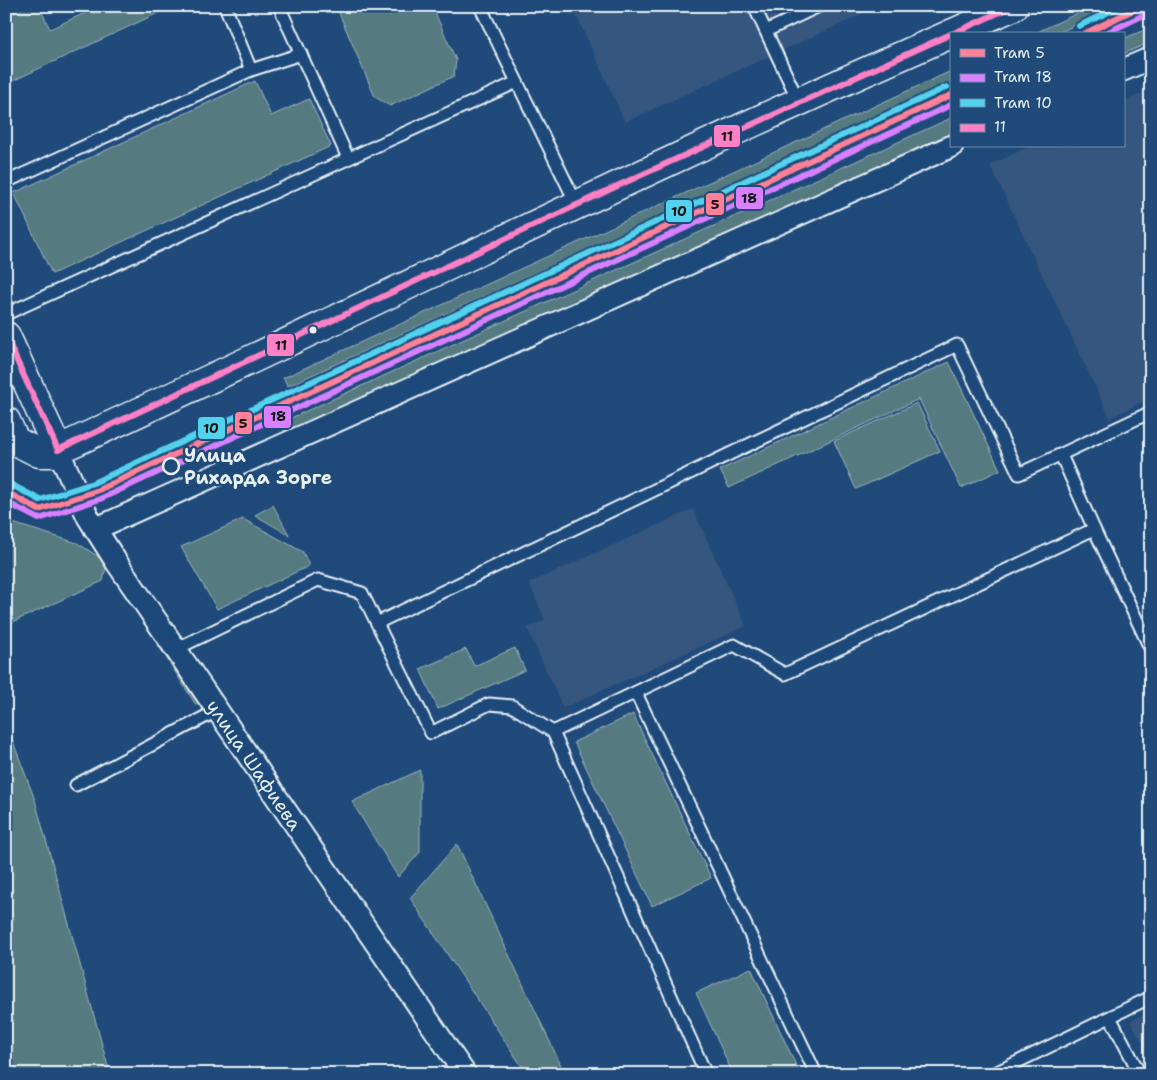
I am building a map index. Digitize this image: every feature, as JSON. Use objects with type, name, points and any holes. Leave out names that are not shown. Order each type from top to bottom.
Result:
[{"type":"street","points":[[956,32],[1014,6]]},
{"type":"street","points":[[6,421],[15,441],[40,453],[51,453],[576,203],[798,100],[950,34]]},
{"type":"street","points":[[1124,70],[1151,58]]},
{"type":"street","points":[[95,528],[950,147]]},
{"type":"street","name":"улица Шафиева","points":[[6,336],[95,528],[465,1074]]},
{"type":"lane","points":[[225,6],[251,70]]},
{"type":"lane","points":[[279,6],[348,158]]},
{"type":"lane","points":[[480,6],[576,203]]},
{"type":"lane","points":[[754,6],[798,100]]},
{"type":"lane","points":[[766,31],[819,6]]},
{"type":"lane","points":[[6,182],[251,70],[301,54]]},
{"type":"lane","points":[[6,314],[517,82]]},
{"type":"lane","points":[[377,623],[957,345],[1019,474],[1151,412]]},
{"type":"lane","points":[[1061,455],[1151,650]]},
{"type":"lane","points":[[553,732],[734,645],[785,674],[1094,529]]},
{"type":"lane","points":[[176,649],[318,580],[362,593],[431,734],[489,704],[512,706],[553,732],[706,1074]]},
{"type":"lane","points":[[636,693],[816,1074]]},
{"type":"lane","points":[[76,785],[218,710]]},
{"type":"lane","points":[[993,1074],[1151,997]]},
{"type":"lane","points":[[1110,1017],[1140,1074]]},
{"type":"shaded area","points":[[572,6],[880,6],[625,122]]},
{"type":"shaded area","points":[[1151,89],[1151,398],[1110,418],[990,165],[1026,148],[1124,148],[1124,102]]},
{"type":"shaded area","points":[[693,509],[746,626],[563,708],[527,628],[545,620],[529,583]]},
{"type":"shaded area","points":[[1151,1011],[1151,1058],[1130,1021]]},
{"type":"green space","points":[[28,6],[39,6],[50,29],[100,6],[173,6],[6,84],[6,17]]},
{"type":"green space","points":[[336,6],[432,6],[456,60],[454,76],[390,106],[375,97]]},
{"type":"green space","points":[[1093,6],[1116,6],[1060,32],[1037,32]]},
{"type":"green space","points":[[1151,27],[1151,42],[1124,54],[1124,39]]},
{"type":"green space","points":[[950,71],[950,82],[288,386],[283,378]]},
{"type":"green space","points":[[255,81],[271,116],[309,99],[331,146],[52,274],[14,193]]},
{"type":"green space","points":[[950,118],[950,133],[287,436],[280,423]]},
{"type":"green space","points":[[949,362],[1000,470],[961,488],[919,399],[729,488],[720,470]]},
{"type":"green space","points":[[917,403],[940,451],[856,489],[834,441]]},
{"type":"green space","points":[[273,505],[289,535],[255,515]]},
{"type":"green space","points":[[243,519],[303,552],[309,566],[217,609],[181,547]]},
{"type":"green space","points":[[6,521],[77,543],[107,562],[103,581],[6,625]]},
{"type":"green space","points":[[116,578],[202,702],[196,705]]},
{"type":"green space","points":[[515,648],[525,670],[438,709],[420,669],[466,649],[474,666]]},
{"type":"green space","points":[[633,714],[711,878],[652,906],[574,742]]},
{"type":"green space","points":[[6,723],[35,800],[110,1074],[6,1074]]},
{"type":"green space","points":[[420,770],[420,852],[398,877],[352,802]]},
{"type":"green space","points":[[457,844],[565,1074],[527,1074],[410,898]]},
{"type":"green space","points":[[751,968],[800,1074],[733,1074],[696,993]]},
{"type":"tram line","name":"10","points":[[1079,26],[1121,6]]},
{"type":"tram line","name":"5","points":[[1088,32],[1141,6]]},
{"type":"tram line","name":"18","points":[[1108,32],[1146,14]]},
{"type":"tram line","name":"10","points":[[10,484],[40,500],[93,483],[947,87]]},
{"type":"tram line","name":"5","points":[[6,492],[39,510],[96,491],[950,95]]},
{"type":"tram line","name":"18","points":[[6,502],[39,519],[100,499],[950,105]]},
{"type":"transit line","name":"11","points":[[956,32],[1013,6]]},
{"type":"transit line","name":"11","points":[[58,450],[615,187],[950,34]]},
{"type":"transit line","name":"11","points":[[6,337],[58,450]]},
{"type":"place","name":"Улица Рихарда Зорге","points":[[171,466]]}]
